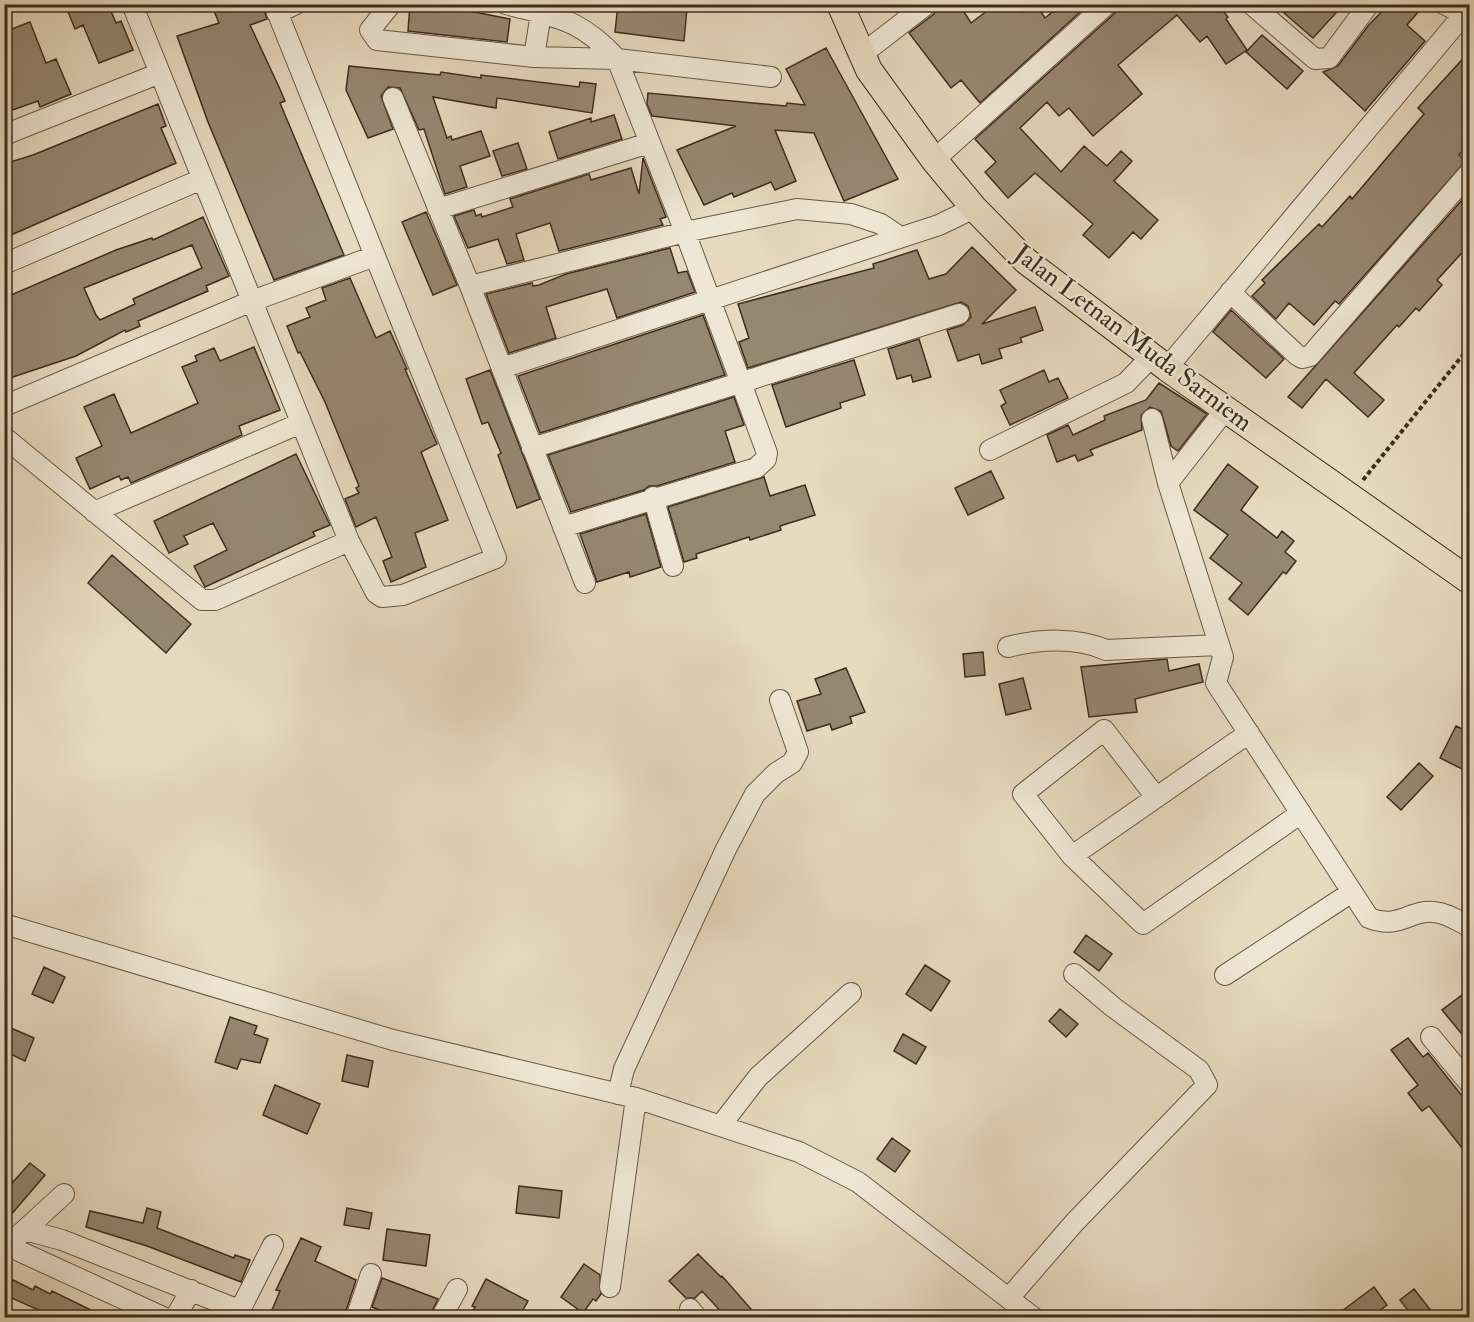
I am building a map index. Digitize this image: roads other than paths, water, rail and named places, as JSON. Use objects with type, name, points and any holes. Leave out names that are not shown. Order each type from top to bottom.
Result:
[{"type":"main road","name":"Jalan Letnan Muda Sarniem","points":[[840,4],[869,70],[934,160],[974,208],[1026,261],[1225,410],[1470,581]]},
{"type":"street","points":[[132,4],[349,541],[369,583],[382,597],[403,595],[496,558],[276,9],[296,4]]},
{"type":"street","points":[[391,4],[370,30],[377,40],[534,57],[617,59],[771,77]]},
{"type":"street","points":[[506,4],[541,13],[587,30],[617,59],[686,232],[741,383],[766,444],[766,459],[756,468],[653,497],[563,527]]},
{"type":"street","points":[[862,54],[927,4]]},
{"type":"street","points":[[934,160],[1107,4]]},
{"type":"street","points":[[1251,4],[1315,59],[1322,60],[1329,58],[1369,4]]},
{"type":"street","points":[[990,450],[1126,383],[1159,362],[1230,292],[1467,16],[1444,4]]},
{"type":"street","points":[[534,57],[541,13]]},
{"type":"street","points":[[4,135],[160,73]]},
{"type":"street","points":[[393,98],[470,286],[585,583]]},
{"type":"street","points":[[438,209],[649,143]]},
{"type":"street","points":[[1230,292],[1297,355],[1302,358],[1310,356],[1470,172]]},
{"type":"street","points":[[4,264],[202,179]]},
{"type":"street","points":[[502,368],[939,225],[974,208]]},
{"type":"street","points":[[470,286],[686,232],[797,209],[851,214],[881,224],[900,237]]},
{"type":"street","points":[[4,406],[252,301],[375,256]]},
{"type":"street","points":[[532,448],[959,314]]},
{"type":"street","points":[[1168,483],[1225,410]]},
{"type":"street","points":[[1152,419],[1168,483],[1223,657],[1216,683],[1369,918],[1383,923],[1432,912],[1449,916],[1470,927]]},
{"type":"street","points":[[94,512],[301,423]]},
{"type":"street","points":[[4,437],[202,600],[215,600],[349,541]]},
{"type":"street","points":[[653,497],[673,566]]},
{"type":"street","points":[[1008,647],[1033,640],[1092,644],[1106,650],[1219,645]]},
{"type":"street","points":[[610,1287],[627,1096],[624,1069],[754,794],[776,773],[792,763],[798,752],[780,700]]},
{"type":"street","points":[[1156,798],[1104,730],[1023,795],[1072,856],[1143,924],[1300,813]]},
{"type":"street","points":[[1072,856],[1249,733]]},
{"type":"street","points":[[1226,975],[1352,892]]},
{"type":"street","points":[[7,931],[393,1040],[627,1096],[799,1152],[858,1182],[1034,1317]]},
{"type":"street","points":[[1009,1298],[1074,1222],[1207,1085],[1199,1070],[1113,1007],[1074,974]]},
{"type":"street","points":[[721,1125],[758,1077],[851,993]]},
{"type":"street","points":[[1431,1037],[1470,1084]]},
{"type":"street","points":[[64,1194],[6,1248],[165,1317]]},
{"type":"street","points":[[25,1230],[62,1240],[191,1290],[238,1314],[273,1245]]},
{"type":"street","points":[[48,1265],[62,1240]]},
{"type":"street","points":[[356,1317],[371,1274]]},
{"type":"street","points":[[441,1317],[457,1289]]},
{"type":"street","points":[[175,1317],[191,1290]]}]
